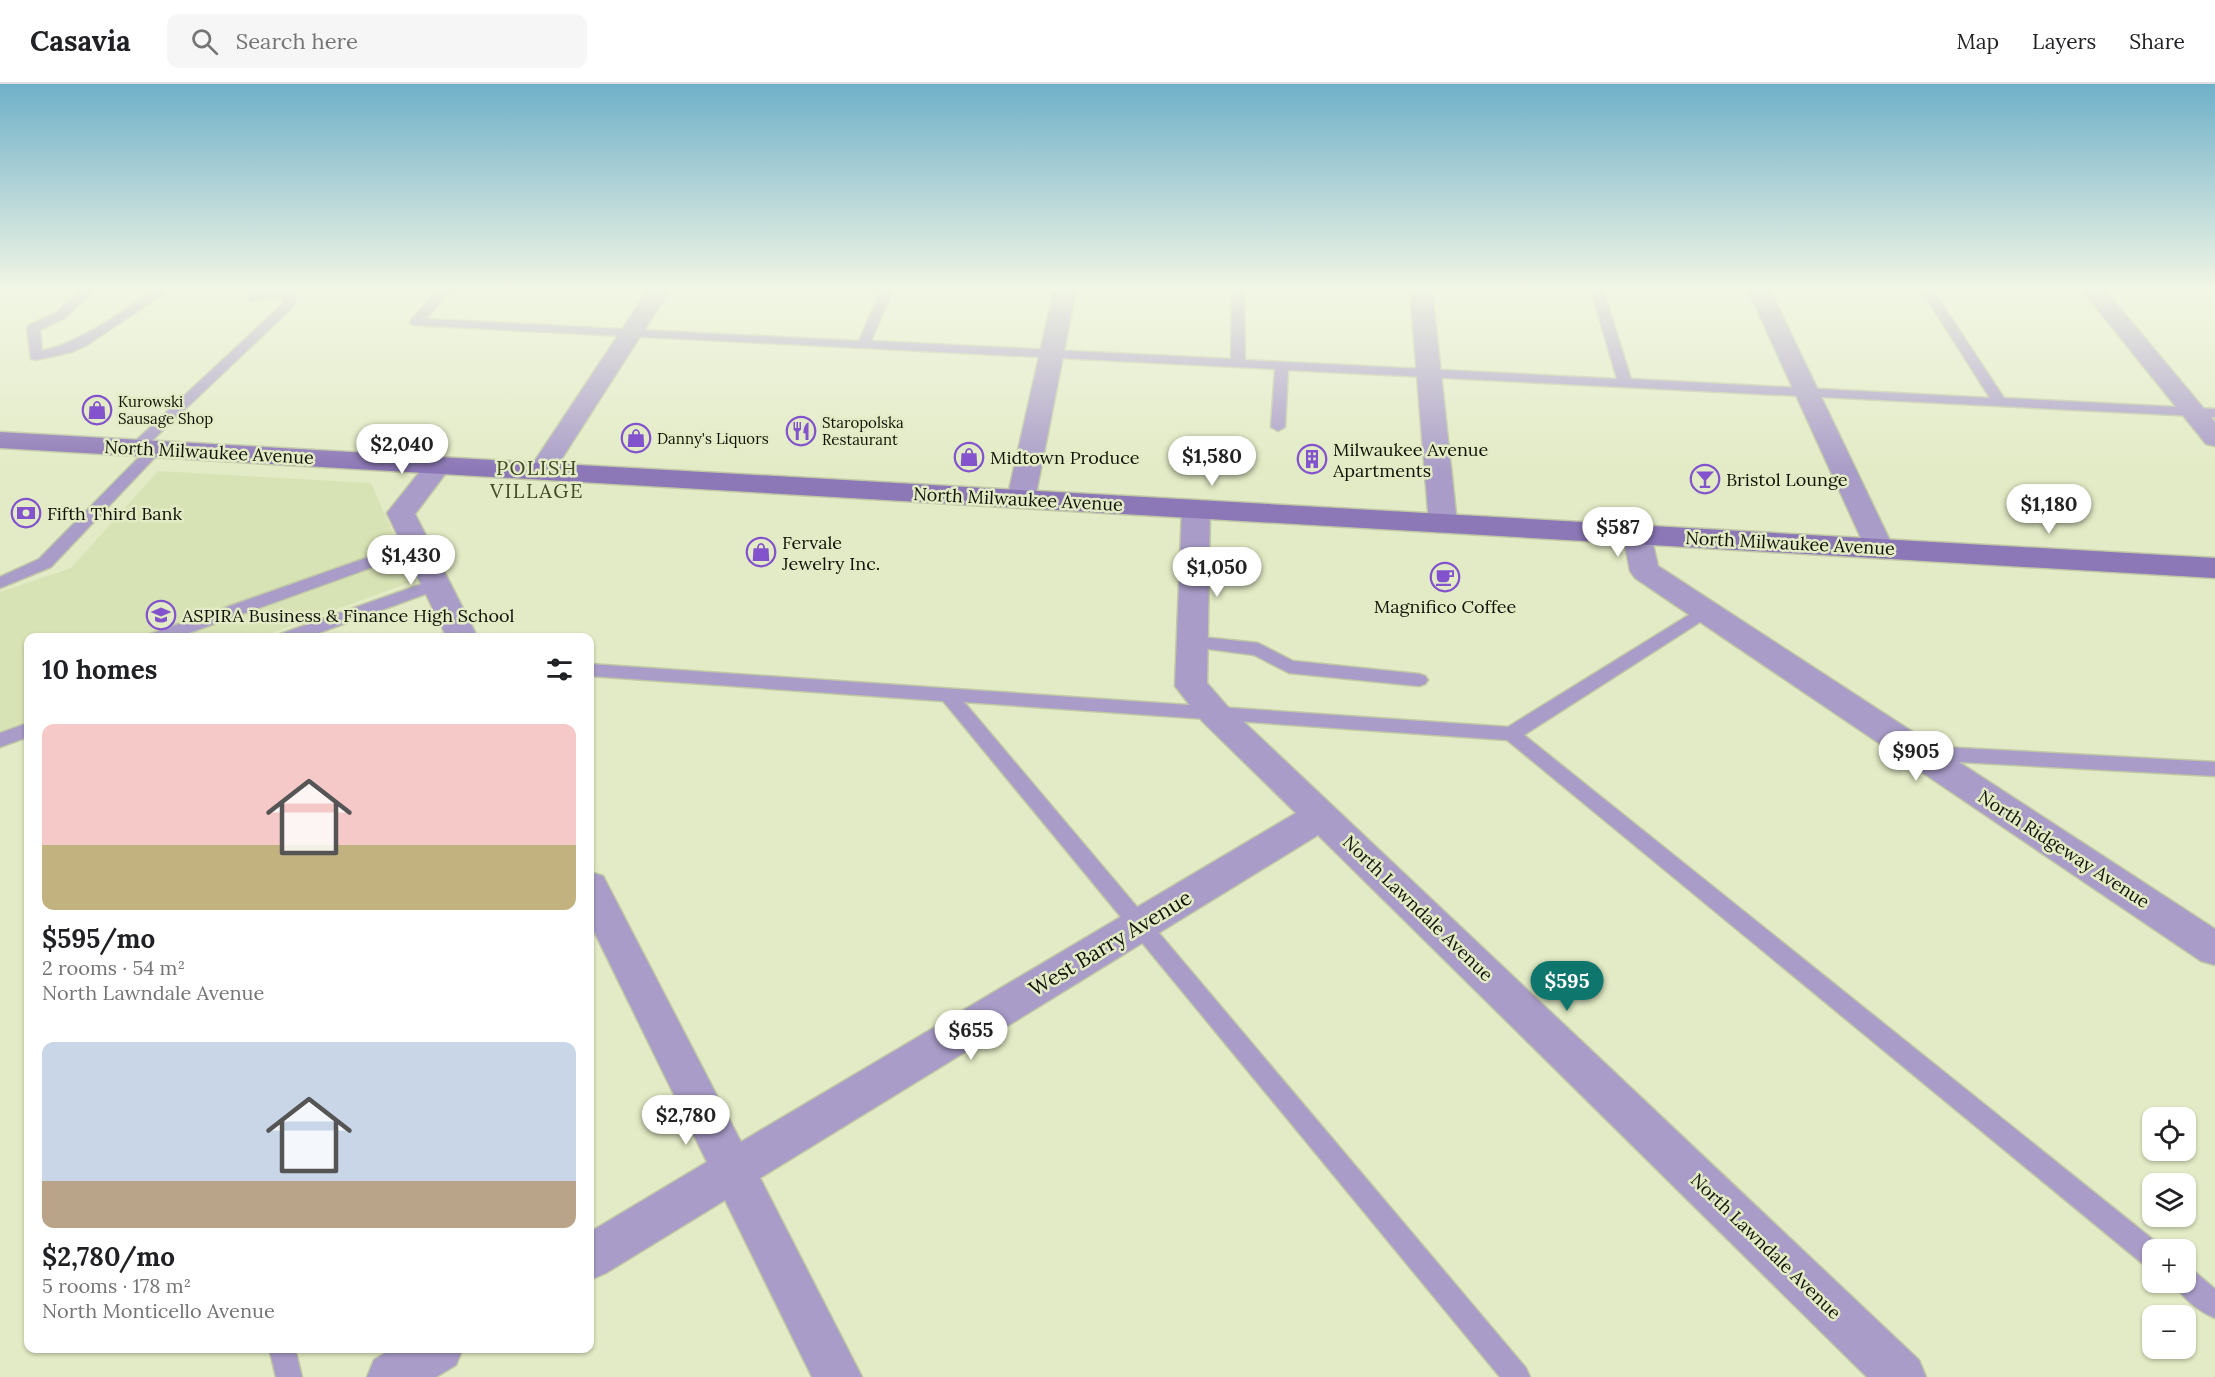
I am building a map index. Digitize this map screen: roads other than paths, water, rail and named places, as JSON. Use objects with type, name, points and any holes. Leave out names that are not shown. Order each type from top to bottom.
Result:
[{"type":"main road","name":"North Milwaukee Avenue","points":[[0,440],[2215,568]]},
{"type":"street","points":[[541,471],[620,350]]},
{"type":"street","points":[[1021,499],[1052,350]]},
{"type":"street","points":[[1427,350],[1443,523]]},
{"type":"street","points":[[1787,350],[1880,549]]},
{"type":"street","points":[[2147,350],[2204,413],[2215,438]]},
{"type":"street","points":[[439,465],[401,513],[461,633]]},
{"type":"street","name":"North Lawndale Avenue","points":[[1196,509],[1191,686],[1215,714],[1902,1377]]},
{"type":"street","name":"North Ridgeway Avenue","points":[[1637,535],[1645,571],[2215,949]]},
{"type":"street","name":"West Barry Avenue","points":[[594,1255],[1322,815]]},
{"type":"street","points":[[594,895],[838,1377]]},
{"type":"street","points":[[391,1377],[431,1353]]},
{"type":"lane","points":[[35,350],[36,356],[55,350]]},
{"type":"lane","points":[[0,583],[45,563],[145,448],[243,350]]},
{"type":"lane","points":[[975,350],[2204,413]]},
{"type":"lane","points":[[1238,350],[1238,364]]},
{"type":"lane","points":[[1616,350],[1625,383]]},
{"type":"lane","points":[[1966,350],[2000,402]]},
{"type":"lane","points":[[1278,427],[1281,366]]},
{"type":"lane","points":[[170,633],[417,545]]},
{"type":"lane","points":[[300,633],[436,584]]},
{"type":"lane","points":[[1511,734],[1705,611]]},
{"type":"lane","points":[[1192,642],[1258,649],[1289,667],[1419,680]]},
{"type":"lane","points":[[594,670],[1511,734],[2142,1247]]},
{"type":"lane","points":[[949,696],[1517,1377]]},
{"type":"lane","points":[[0,740],[24,731]]},
{"type":"lane","points":[[1919,753],[2215,770]]},
{"type":"lane","points":[[2196,1289],[2215,1305]]},
{"type":"lane","points":[[283,1353],[289,1377]]},
{"type":"place","name":"Kurowski Sausage Shop","points":[[97,410]]},
{"type":"place","name":"Staropolska Restaurant","points":[[801,431]]},
{"type":"place","name":"Danny's Liquors","points":[[636,438]]},
{"type":"place","name":"Midtown Produce","points":[[969,457]]},
{"type":"place","name":"Milwaukee Avenue Apartments","points":[[1312,459]]},
{"type":"place","name":"Bristol Lounge","points":[[1705,479]]},
{"type":"place","name":"Fifth Third Bank","points":[[26,513]]},
{"type":"place","name":"Fervale Jewelry Inc.","points":[[761,552]]},
{"type":"place","name":"Magnifico Coffee","points":[[1445,577]]},
{"type":"place","name":"ASPIRA Business & Finance High School","points":[[161,615]]},
{"type":"district","name":"POLISH VILLAGE","points":[[537,478]]}]
